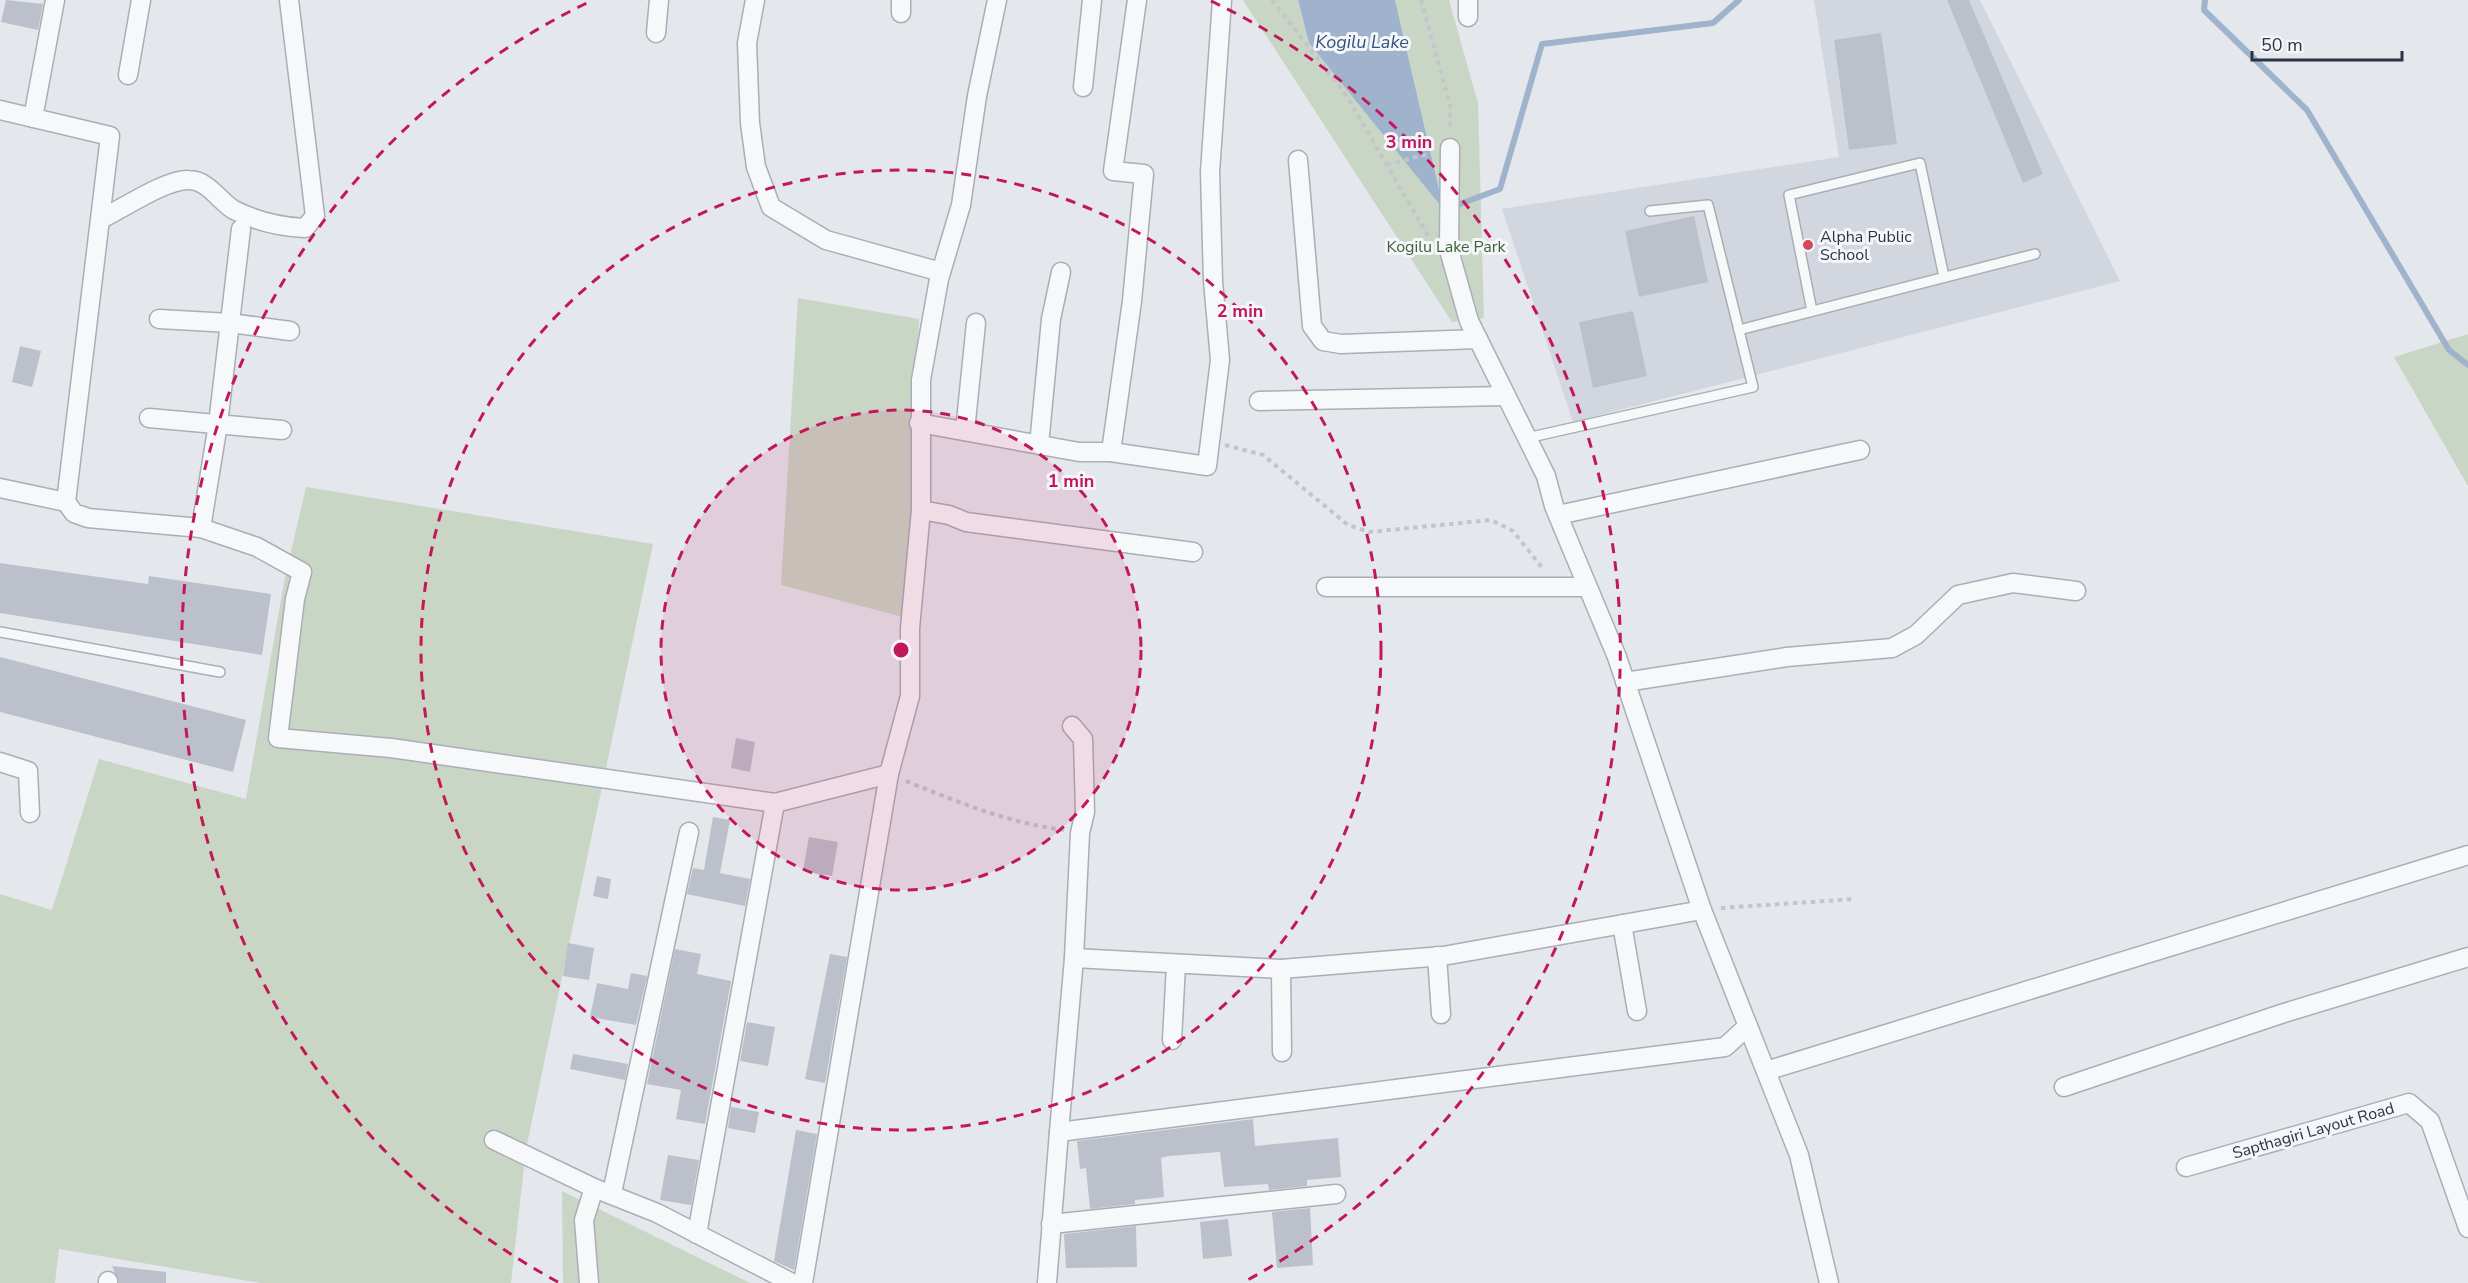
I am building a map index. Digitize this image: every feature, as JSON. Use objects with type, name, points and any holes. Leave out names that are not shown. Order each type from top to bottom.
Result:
[{"type":"street","points":[[33,118],[55,0]]},
{"type":"street","points":[[128,75],[141,0]]},
{"type":"street","points":[[102,219],[173,183],[191,180],[213,191],[232,209],[288,227],[305,228],[315,216],[289,0]]},
{"type":"street","points":[[656,33],[659,0]]},
{"type":"street","points":[[755,0],[747,42],[750,123],[756,167],[771,207],[826,240],[941,272]]},
{"type":"street","points":[[803,1283],[889,774],[910,696],[910,628],[921,510],[919,423],[921,380],[941,272],[961,205],[977,96],[997,0]]},
{"type":"street","points":[[1083,87],[1092,0]]},
{"type":"street","points":[[1112,452],[1132,301],[1144,174],[1113,171],[1137,0]]},
{"type":"street","points":[[919,423],[1079,452],[1112,452],[1207,465],[1220,360],[1213,281],[1210,172],[1222,0]]},
{"type":"street","points":[[0,110],[110,136],[102,219],[66,502]]},
{"type":"street","points":[[1450,148],[1449,250],[1469,321],[1546,476],[1558,516],[1625,682],[1702,910],[1799,1155],[1829,1283]]},
{"type":"street","points":[[1298,160],[1312,326],[1323,340],[1341,344],[1478,339]]},
{"type":"street","points":[[201,528],[218,424],[241,229]]},
{"type":"street","points":[[1039,445],[1051,319],[1061,272]]},
{"type":"street","points":[[159,319],[230,323],[290,331]]},
{"type":"street","points":[[966,431],[976,323]]},
{"type":"street","points":[[1259,401],[1505,396]]},
{"type":"street","points":[[149,418],[282,430]]},
{"type":"street","points":[[1558,516],[1860,450]]},
{"type":"street","points":[[0,488],[66,502],[74,513],[88,518],[201,528],[256,547],[302,572],[295,599],[278,738],[403,749],[775,803],[889,774]]},
{"type":"street","points":[[921,510],[950,515],[966,522],[1193,552]]},
{"type":"street","points":[[1625,682],[1787,657],[1892,648],[1916,634],[1958,596],[2013,583],[2076,591]]},
{"type":"street","points":[[1326,588],[1587,586]]},
{"type":"street","points":[[1047,1283],[1074,958],[1080,832],[1085,812],[1083,739],[1072,726]]},
{"type":"street","points":[[0,762],[28,771],[30,813]]},
{"type":"street","points":[[697,1234],[775,803]]},
{"type":"street","points":[[612,1193],[689,832]]},
{"type":"street","points":[[1766,1071],[2468,855]]},
{"type":"street","points":[[1074,958],[1281,969],[1437,956],[1702,910]]},
{"type":"street","points":[[1623,924],[1638,1011]]},
{"type":"street","points":[[1437,956],[1442,1014]]},
{"type":"street","points":[[2064,1087],[2284,1013],[2468,957]]},
{"type":"street","points":[[1172,1040],[1176,965]]},
{"type":"street","points":[[1281,969],[1282,1052]]},
{"type":"street","points":[[1059,1132],[1725,1047],[1748,1026]]},
{"type":"street","name":"Sapthagiri Layout Road","points":[[2186,1167],[2409,1103],[2430,1121],[2468,1228]]},
{"type":"street","points":[[494,1140],[594,1188],[612,1193],[792,1283]]},
{"type":"street","points":[[589,1283],[584,1220],[594,1188]]},
{"type":"street","points":[[1051,1224],[1336,1194]]},
{"type":"lane","points":[[1812,312],[1789,195],[1920,163],[1944,278]]},
{"type":"lane","points":[[1527,438],[1753,387],[1708,205],[1650,211]]},
{"type":"lane","points":[[1739,330],[2035,254]]},
{"type":"lane","points":[[0,632],[220,672]]},
{"type":"path","points":[[1272,0],[1346,95],[1432,242]]},
{"type":"path","points":[[1387,165],[1450,148],[1450,105],[1420,0]]},
{"type":"path","points":[[1210,441],[1263,455],[1348,525],[1369,532],[1491,520],[1513,531],[1558,587]]},
{"type":"path","points":[[889,774],[984,813],[1030,826],[1080,832]]},
{"type":"path","points":[[1702,910],[1855,899]]},
{"type":"shaded area","name":"Alpha Public School","points":[[1814,0],[1980,0],[2120,281],[1573,422],[1502,209],[1839,157]]},
{"type":"green space","name":"Kogilu Lake Park","points":[[1243,0],[1298,0],[1309,43],[1444,208],[1395,0],[1449,0],[1478,103],[1484,318],[1452,322]]},
{"type":"green space","points":[[798,298],[919,319],[907,618],[781,585]]},
{"type":"green space","points":[[2468,334],[2468,486],[2394,357]]},
{"type":"green space","points":[[306,487],[653,544],[526,1149],[511,1283],[261,1283],[59,1249],[55,1283],[0,1283],[0,894],[52,910],[99,759],[246,799],[285,577]]},
{"type":"green space","points":[[562,1191],[750,1283],[563,1283]]},
{"type":"water","name":"Kogilu Lake","points":[[1298,0],[1395,0],[1444,210],[1309,43]]},
{"type":"building","points":[[6,0],[43,4],[38,30],[1,22]]},
{"type":"building","points":[[1947,0],[1969,0],[2043,174],[2023,183]]},
{"type":"building","points":[[1881,33],[1897,144],[1849,150],[1834,40]]},
{"type":"building","points":[[1694,216],[1708,282],[1639,297],[1625,231]]},
{"type":"building","points":[[1633,311],[1647,376],[1593,388],[1579,322]]},
{"type":"building","points":[[20,346],[41,351],[32,387],[12,382]]},
{"type":"building","points":[[0,563],[148,584],[149,576],[271,594],[262,655],[0,613]]},
{"type":"building","points":[[0,657],[246,720],[233,772],[0,712]]},
{"type":"building","points":[[736,738],[755,742],[750,772],[731,768]]},
{"type":"building","points":[[713,817],[730,820],[720,873],[750,879],[745,906],[687,894],[693,868],[704,870]]},
{"type":"building","points":[[809,837],[838,842],[832,876],[803,871]]},
{"type":"building","points":[[597,876],[611,879],[608,899],[593,896]]},
{"type":"building","points":[[568,943],[594,948],[589,980],[563,976]]},
{"type":"building","points":[[675,949],[701,954],[697,974],[731,981],[705,1124],[676,1119],[681,1090],[647,1084]]},
{"type":"building","points":[[830,954],[847,957],[825,1083],[805,1079]]},
{"type":"building","points":[[631,973],[647,976],[636,1025],[590,1017],[597,983],[628,989]]},
{"type":"building","points":[[747,1022],[775,1027],[768,1066],[740,1061]]},
{"type":"building","points":[[573,1054],[628,1064],[625,1080],[570,1069]]},
{"type":"building","points":[[731,1107],[759,1112],[755,1133],[728,1128]]},
{"type":"building","points":[[1253,1119],[1255,1146],[1338,1138],[1341,1177],[1307,1180],[1307,1186],[1269,1190],[1268,1184],[1224,1187],[1220,1152],[1169,1156],[1161,1158],[1164,1197],[1135,1200],[1135,1204],[1090,1209],[1086,1168],[1080,1169],[1077,1141]]},
{"type":"building","points":[[796,1130],[817,1134],[794,1270],[774,1261]]},
{"type":"building","points":[[668,1155],[699,1160],[691,1205],[660,1200]]},
{"type":"building","points":[[1310,1208],[1313,1265],[1277,1268],[1272,1212]]},
{"type":"building","points":[[1228,1219],[1232,1256],[1203,1259],[1200,1222]]},
{"type":"building","points":[[1136,1226],[1137,1267],[1066,1268],[1064,1234]]},
{"type":"building","points":[[112,1266],[166,1272],[166,1283],[119,1283]]},
{"type":"waterway","points":[[1452,207],[1500,189],[1542,44],[1713,23],[1739,0]]},
{"type":"waterway","points":[[2205,0],[2204,10],[2307,110],[2449,350],[2468,365]]},
{"type":"place","name":"Alpha Public School","points":[[1808,245]]}]
